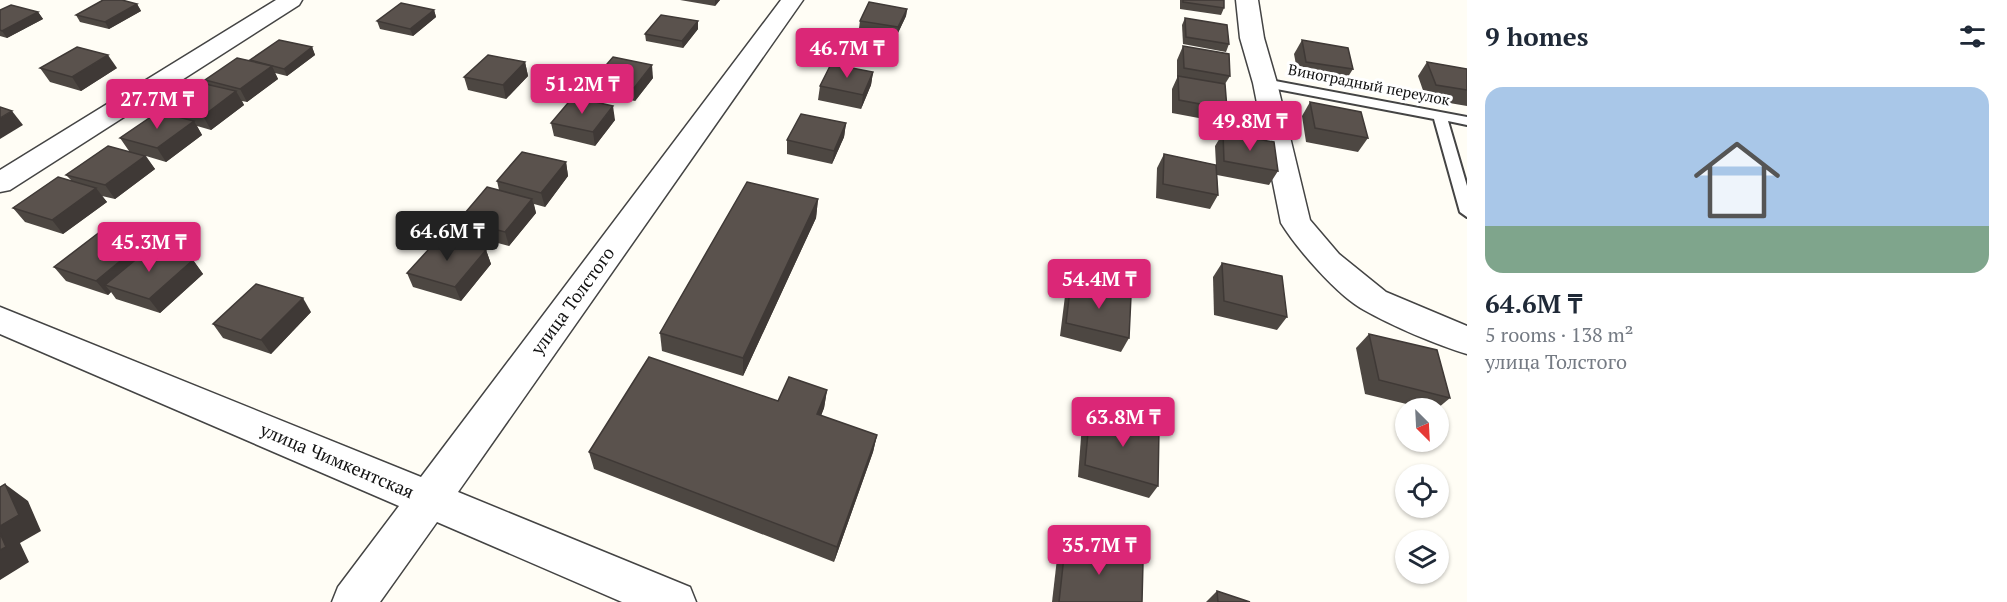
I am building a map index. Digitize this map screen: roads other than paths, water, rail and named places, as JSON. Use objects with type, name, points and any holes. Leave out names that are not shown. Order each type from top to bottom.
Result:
[{"type":"street","points":[[0,183],[291,0]]},
{"type":"street","name":"улица Толстого","points":[[354,602],[792,0]]},
{"type":"street","points":[[1247,0],[1252,38],[1265,83],[1296,223],[1328,262],[1374,301],[1467,341]]},
{"type":"street","name":"улица Чимкентская","points":[[0,320],[674,602]]},
{"type":"lane","name":"Виноградный переулок","points":[[1265,83],[1467,121]]},
{"type":"lane","points":[[1440,116],[1467,212]]}]
